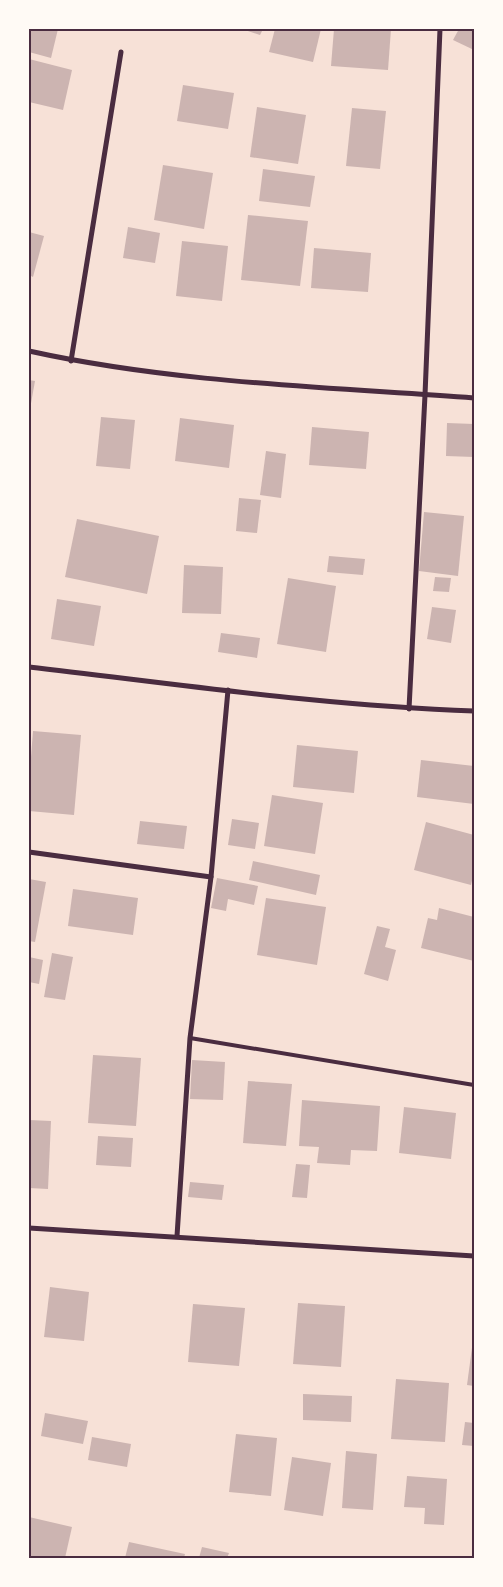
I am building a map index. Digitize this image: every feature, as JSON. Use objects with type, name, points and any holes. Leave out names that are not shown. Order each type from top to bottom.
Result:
[{"type":"street","points":[[409,709],[425,395],[440,29]]},
{"type":"street","points":[[71,360],[121,52]]},
{"type":"street","points":[[29,351],[71,360],[211,379],[474,398]]},
{"type":"street","points":[[29,667],[409,709],[474,711]]},
{"type":"street","points":[[177,1236],[190,1038],[211,877],[228,690]]},
{"type":"street","points":[[29,852],[211,877]]},
{"type":"street","points":[[29,1228],[474,1256]]},
{"type":"lane","points":[[190,1038],[474,1085]]},
{"type":"building","points":[[29,29],[58,29],[51,58],[29,52]]},
{"type":"building","points":[[242,29],[263,29],[260,35]]},
{"type":"building","points":[[275,29],[321,29],[313,62],[269,52]]},
{"type":"building","points":[[334,29],[391,29],[388,70],[331,66]]},
{"type":"building","points":[[459,29],[474,29],[474,50],[453,40]]},
{"type":"building","points":[[29,59],[72,70],[63,110],[29,102]]},
{"type":"building","points":[[183,85],[234,93],[228,129],[177,121]]},
{"type":"building","points":[[257,107],[306,115],[298,164],[250,157]]},
{"type":"building","points":[[352,108],[386,111],[380,169],[346,166]]},
{"type":"building","points":[[163,165],[213,173],[204,229],[154,220]]},
{"type":"building","points":[[263,169],[315,176],[310,207],[259,201]]},
{"type":"building","points":[[248,215],[308,221],[300,286],[241,280]]},
{"type":"building","points":[[128,227],[160,233],[155,263],[123,258]]},
{"type":"building","points":[[29,232],[44,236],[33,277],[29,275]]},
{"type":"building","points":[[182,241],[228,246],[222,301],[176,296]]},
{"type":"building","points":[[314,248],[371,253],[368,292],[311,288]]},
{"type":"building","points":[[29,380],[35,381],[30,409],[29,409]]},
{"type":"building","points":[[101,417],[135,420],[130,469],[96,466]]},
{"type":"building","points":[[180,418],[234,425],[229,468],[175,461]]},
{"type":"building","points":[[447,423],[474,424],[474,457],[446,456]]},
{"type":"building","points":[[312,427],[369,432],[366,469],[309,465]]},
{"type":"building","points":[[266,451],[286,454],[281,498],[260,495]]},
{"type":"building","points":[[239,498],[261,500],[257,533],[236,531]]},
{"type":"building","points":[[424,512],[464,516],[458,576],[419,571]]},
{"type":"building","points":[[77,519],[159,536],[147,594],[65,577]]},
{"type":"building","points":[[329,556],[365,559],[363,575],[327,572]]},
{"type":"building","points":[[184,565],[223,567],[221,614],[182,613]]},
{"type":"building","points":[[435,577],[451,578],[449,592],[433,591]]},
{"type":"building","points":[[288,578],[336,586],[326,652],[277,644]]},
{"type":"building","points":[[57,599],[101,606],[94,646],[51,639]]},
{"type":"building","points":[[432,607],[456,610],[451,643],[427,639]]},
{"type":"building","points":[[221,633],[260,638],[257,658],[218,652]]},
{"type":"building","points":[[33,731],[81,735],[74,815],[29,811]]},
{"type":"building","points":[[297,745],[358,751],[354,793],[293,787]]},
{"type":"building","points":[[421,760],[474,766],[474,804],[417,797]]},
{"type":"building","points":[[272,795],[323,803],[315,854],[264,846]]},
{"type":"building","points":[[232,819],[259,823],[255,849],[228,845]]},
{"type":"building","points":[[140,821],[187,826],[184,849],[137,844]]},
{"type":"building","points":[[426,822],[474,835],[474,872],[471,885],[414,870]]},
{"type":"building","points":[[253,861],[320,875],[316,895],[249,880]]},
{"type":"building","points":[[217,878],[258,886],[254,905],[228,899],[226,911],[211,908]]},
{"type":"building","points":[[29,879],[46,882],[35,942],[29,941]]},
{"type":"building","points":[[73,889],[138,898],[133,935],[68,926]]},
{"type":"building","points":[[266,898],[326,907],[317,965],[257,955]]},
{"type":"building","points":[[439,908],[474,917],[474,961],[421,948],[428,918],[437,920]]},
{"type":"building","points":[[377,926],[390,929],[385,947],[396,950],[388,981],[364,974]]},
{"type":"building","points":[[52,953],[73,957],[65,1000],[44,997]]},
{"type":"building","points":[[29,957],[43,960],[39,984],[29,982]]},
{"type":"building","points":[[93,1055],[141,1058],[136,1126],[88,1123]]},
{"type":"building","points":[[192,1060],[225,1062],[223,1100],[190,1099]]},
{"type":"building","points":[[248,1081],[292,1084],[286,1146],[243,1143]]},
{"type":"building","points":[[302,1100],[380,1106],[377,1151],[351,1150],[350,1165],[317,1163],[319,1147],[299,1146]]},
{"type":"building","points":[[404,1107],[456,1113],[451,1159],[399,1153]]},
{"type":"building","points":[[29,1120],[51,1121],[48,1189],[29,1188]]},
{"type":"building","points":[[98,1136],[133,1138],[131,1167],[96,1165]]},
{"type":"building","points":[[296,1164],[310,1165],[307,1198],[292,1197]]},
{"type":"building","points":[[190,1182],[224,1185],[222,1200],[188,1197]]},
{"type":"building","points":[[50,1287],[89,1292],[84,1341],[44,1337]]},
{"type":"building","points":[[298,1303],[345,1306],[341,1367],[293,1364]]},
{"type":"building","points":[[193,1304],[245,1308],[239,1366],[188,1362]]},
{"type":"building","points":[[474,1340],[474,1386],[467,1385]]},
{"type":"building","points":[[396,1379],[449,1383],[445,1442],[391,1439]]},
{"type":"building","points":[[303,1394],[352,1396],[351,1422],[303,1420]]},
{"type":"building","points":[[45,1413],[88,1421],[83,1444],[41,1436]]},
{"type":"building","points":[[465,1422],[474,1423],[474,1446],[462,1445]]},
{"type":"building","points":[[236,1434],[277,1438],[271,1496],[229,1492]]},
{"type":"building","points":[[92,1437],[131,1444],[127,1467],[88,1460]]},
{"type":"building","points":[[346,1451],[377,1454],[373,1510],[342,1508]]},
{"type":"building","points":[[292,1457],[331,1463],[323,1516],[284,1510]]},
{"type":"building","points":[[407,1476],[447,1479],[444,1525],[424,1524],[425,1508],[404,1507]]},
{"type":"building","points":[[29,1517],[72,1527],[65,1558],[29,1558]]},
{"type":"building","points":[[129,1542],[185,1554],[184,1558],[125,1558]]},
{"type":"building","points":[[202,1547],[229,1553],[227,1558],[199,1558]]}]
